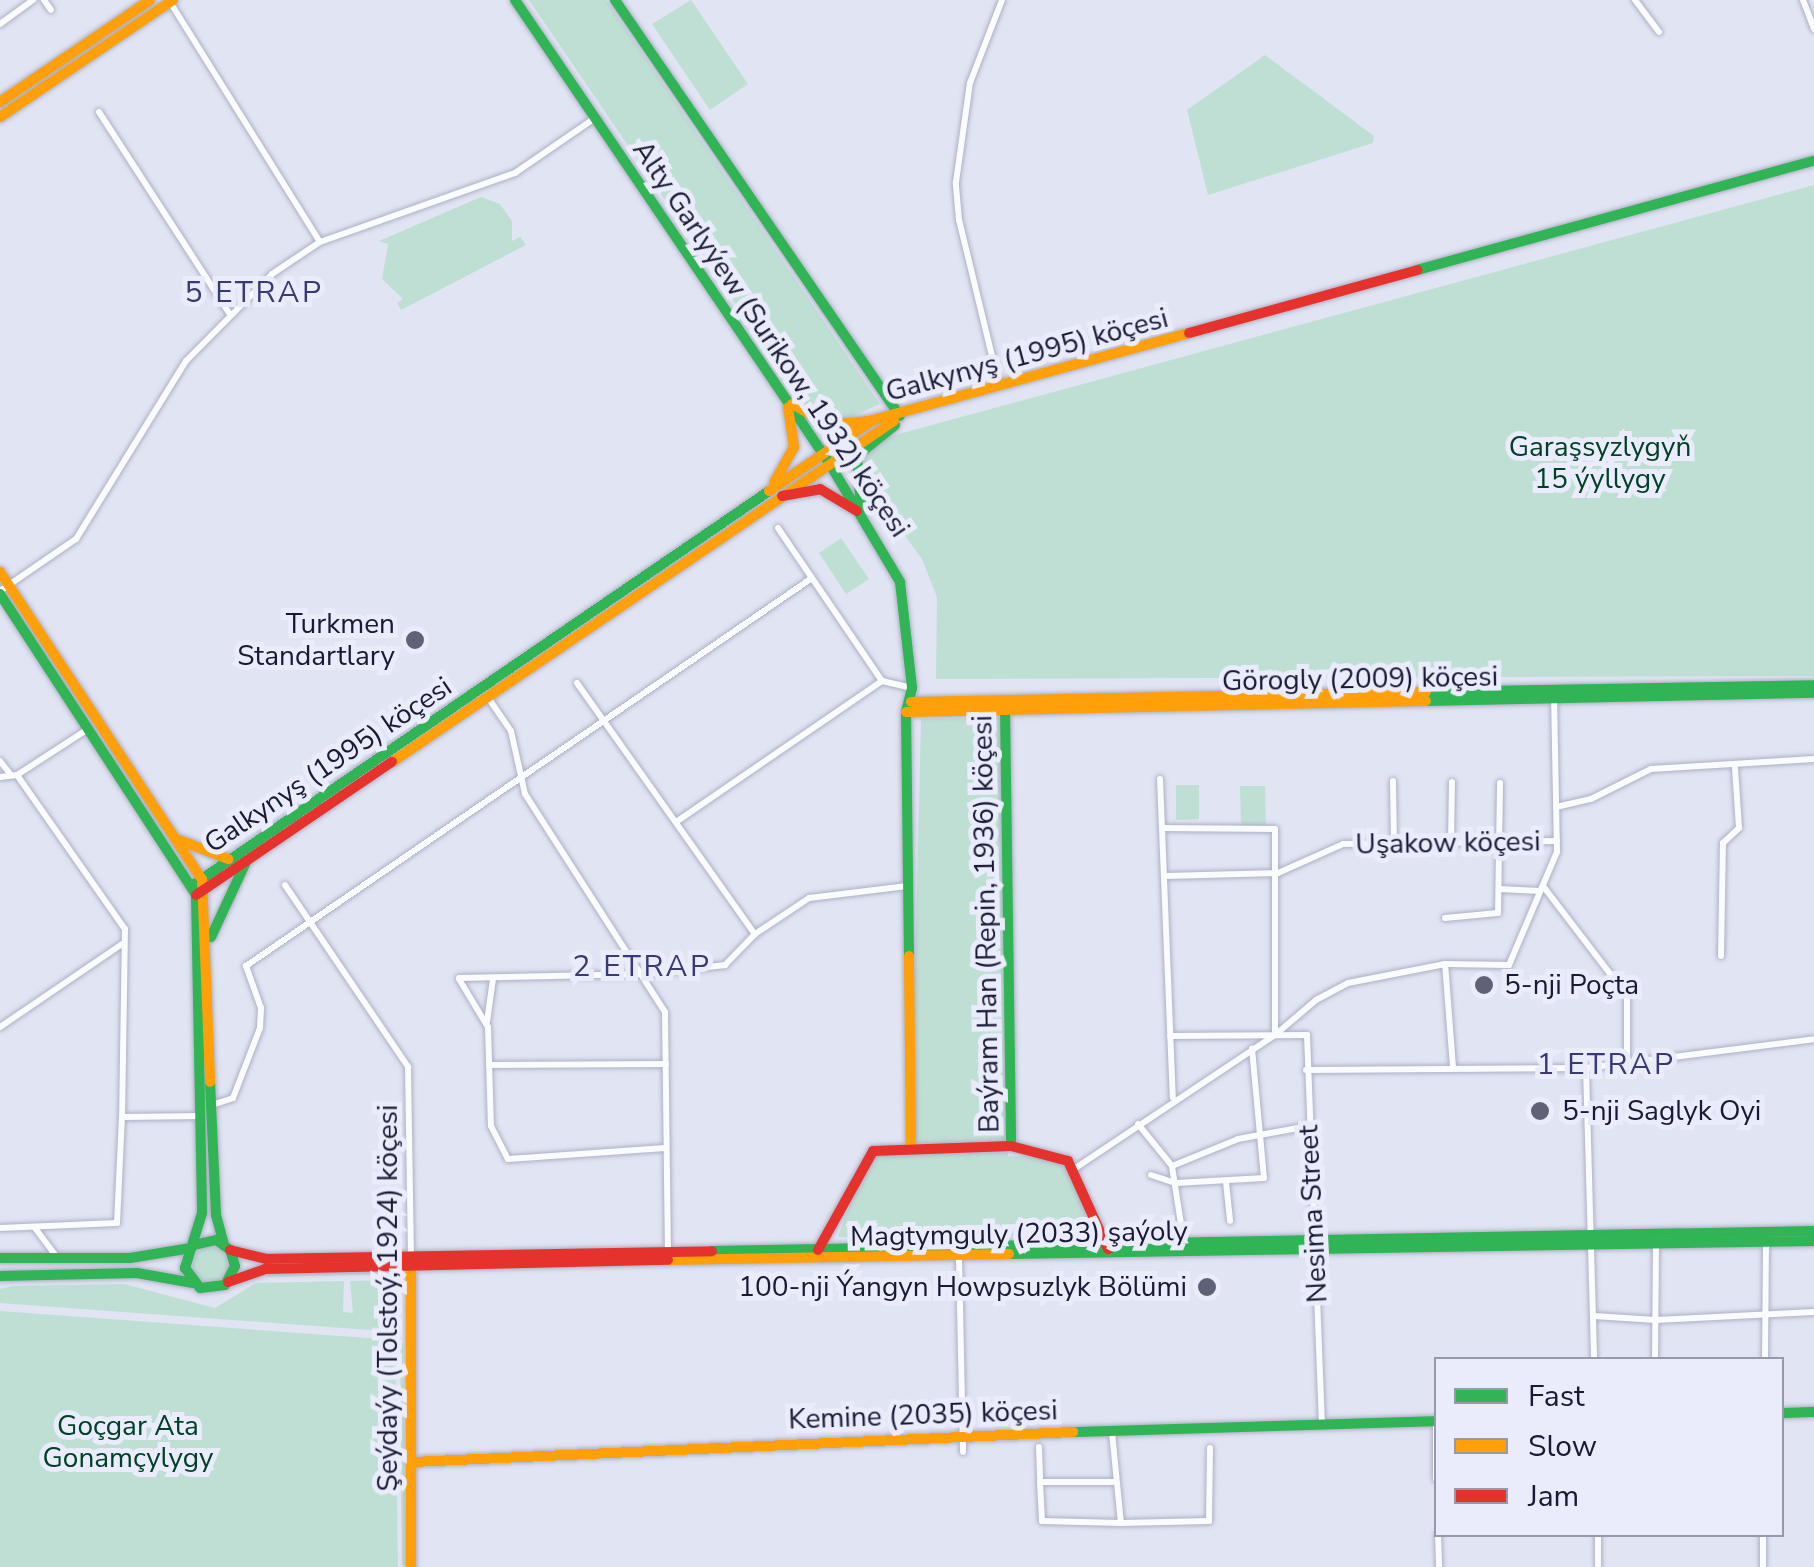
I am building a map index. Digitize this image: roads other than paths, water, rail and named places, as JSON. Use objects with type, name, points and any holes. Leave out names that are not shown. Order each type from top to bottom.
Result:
[{"type":"main road","points":[[0,102],[150,0]]},
{"type":"main road","name":"Alty Garlyýew (Surikow, 1932) köçesi","points":[[515,0],[887,552],[905,598],[912,688],[908,886],[911,1149]]},
{"type":"main road","points":[[615,0],[903,416],[859,451],[854,469],[862,514]]},
{"type":"main road","points":[[0,117],[167,2]]},
{"type":"main road","name":"Galkynyş (1995) köçesi","points":[[199,887],[248,858],[486,694],[873,420],[903,416],[1814,164]]},
{"type":"main road","name":"Galkynyş (1995) köçesi","points":[[825,457],[903,416],[1000,386],[1814,164]]},
{"type":"main road","points":[[787,401],[829,425],[873,420]]},
{"type":"main road","points":[[769,496],[794,447],[787,401]]},
{"type":"main road","points":[[769,496],[820,489],[862,514]]},
{"type":"main road","name":"Galkynyş (1995) köçesi","points":[[199,887],[228,859],[769,496]]},
{"type":"main road","points":[[0,572],[3,590],[90,728],[199,887],[202,1214],[185,1264],[193,1283]]},
{"type":"main road","points":[[0,1276],[137,1273],[213,1290],[228,1282],[235,1266],[216,1212],[208,947],[199,887],[179,840],[3,590]]},
{"type":"main road","name":"Görogly (2009) köçesi","points":[[909,707],[1814,685]]},
{"type":"main road","name":"Görogly (2009) köçesi","points":[[1554,693],[1814,693]]},
{"type":"main road","name":"Baýram Han (Repin, 1936) köçesi","points":[[1006,705],[1011,1146]]},
{"type":"main road","points":[[179,840],[228,859]]},
{"type":"main road","points":[[208,947],[222,902],[248,858]]},
{"type":"main road","points":[[818,1250],[873,1151],[1011,1146],[1051,1152],[1074,1169],[1108,1249]]},
{"type":"main road","name":"Magtymguly (2033) şaýoly","points":[[228,1282],[265,1269],[411,1259],[1592,1240],[1814,1230]]},
{"type":"main road","name":"Magtymguly (2033) şaýoly","points":[[1592,1240],[1656,1244],[1814,1241]]},
{"type":"main road","name":"Magtymguly (2033) şaýoly","points":[[227,1247],[266,1260],[959,1258],[1184,1243],[1314,1245]]},
{"type":"main road","points":[[0,1258],[130,1258],[194,1246],[227,1247]]},
{"type":"main road","name":"Şeýdaýy (Tolstoý, 1924) köçesi","points":[[411,1259],[411,1567]]},
{"type":"main road","points":[[1784,1413],[1814,1412]]},
{"type":"main road","name":"Kemine (2035) köçesi","points":[[412,1462],[962,1435],[1434,1421]]},
{"type":"street","points":[[0,24],[33,0]]},
{"type":"street","points":[[44,0],[51,10]]},
{"type":"street","points":[[1000,386],[957,212],[956,182],[970,83],[1002,0]]},
{"type":"street","points":[[1635,0],[1658,32]]},
{"type":"street","points":[[1803,0],[1814,29]]},
{"type":"street","points":[[167,2],[320,242]]},
{"type":"street","points":[[99,112],[229,312]]},
{"type":"street","points":[[3,590],[76,540],[186,360],[229,312],[320,242],[515,172],[595,118]]},
{"type":"street","points":[[778,528],[882,681],[912,688]]},
{"type":"street","points":[[212,1105],[233,1098],[260,1028],[261,1008],[246,966],[812,578]]},
{"type":"street","points":[[676,822],[882,681]]},
{"type":"street","points":[[577,684],[755,934]]},
{"type":"street","points":[[1074,1169],[1348,983],[1445,964],[1509,965],[1542,888],[1556,841],[1554,693]]},
{"type":"street","points":[[486,694],[511,730],[534,808],[645,974],[665,1012],[668,1254]]},
{"type":"street","points":[[0,776],[13,774],[90,728]]},
{"type":"street","points":[[1556,807],[1591,799],[1651,769],[1735,767],[1814,759]]},
{"type":"street","points":[[0,761],[117,916],[123,943],[122,1117],[116,1223],[0,1228]]},
{"type":"street","points":[[1720,956],[1723,843],[1739,828],[1735,767]]},
{"type":"street","points":[[1160,779],[1173,1100]]},
{"type":"street","points":[[1394,781],[1394,844]]},
{"type":"street","points":[[1451,842],[1452,782]]},
{"type":"street","points":[[1444,918],[1494,917],[1499,889],[1500,783]]},
{"type":"street","points":[[1162,828],[1275,829],[1275,1035]]},
{"type":"street","name":"Uşakow köçesi","points":[[1165,876],[1278,872],[1343,844],[1556,841]]},
{"type":"street","name":"Şeýdaýy (Tolstoý, 1924) köçesi","points":[[285,886],[408,1067],[411,1259]]},
{"type":"street","points":[[487,1024],[459,978],[645,974],[725,964],[755,934],[809,898],[908,886]]},
{"type":"street","points":[[1499,889],[1542,888]]},
{"type":"street","points":[[1542,888],[1626,996],[1627,1062]]},
{"type":"street","points":[[0,1027],[123,943]]},
{"type":"street","points":[[1445,964],[1453,1066]]},
{"type":"street","points":[[493,979],[487,1024],[494,1138],[508,1159],[666,1148]]},
{"type":"street","points":[[1170,1036],[1275,1035]]},
{"type":"street","name":"Nesima Street","points":[[1275,1035],[1307,1036],[1322,1424]]},
{"type":"street","points":[[1306,1070],[1586,1068],[1814,1039]]},
{"type":"street","points":[[1151,1175],[1176,1182],[1264,1178],[1264,1134],[1252,1049]]},
{"type":"street","points":[[488,1065],[666,1064]]},
{"type":"street","points":[[1586,1068],[1594,1357]]},
{"type":"street","points":[[122,1117],[203,1116]]},
{"type":"street","points":[[1138,1124],[1172,1166],[1184,1243]]},
{"type":"street","points":[[1172,1166],[1208,1147],[1309,1126]]},
{"type":"street","points":[[1226,1182],[1230,1221]]},
{"type":"street","points":[[35,1228],[57,1257]]},
{"type":"street","points":[[1764,1357],[1766,1242]]},
{"type":"street","points":[[1655,1357],[1656,1244]]},
{"type":"street","points":[[959,1258],[962,1452]]},
{"type":"street","points":[[1594,1316],[1656,1320],[1814,1312]]},
{"type":"street","points":[[1112,1430],[1113,1482],[1121,1523]]},
{"type":"street","points":[[1040,1447],[1043,1524],[1209,1520],[1210,1448]]},
{"type":"street","points":[[1040,1482],[1113,1482]]},
{"type":"street","points":[[1438,1537],[1438,1567]]},
{"type":"street","points":[[1598,1537],[1598,1567]]},
{"type":"street","points":[[1763,1537],[1763,1567]]},
{"type":"place","name":"Turkmen Standartlary","points":[[415,640]]},
{"type":"place","name":"5-nji Poçta","points":[[1484,985]]},
{"type":"place","name":"5-nji Saglyk Oyi","points":[[1540,1111]]},
{"type":"place","name":"100-nji Ýangyn Howpsuzlyk Bölümi","points":[[1207,1287]]},
{"type":"district","name":"5 ETRAP","points":[[254,293]]},
{"type":"district","name":"2 ETRAP","points":[[642,967]]},
{"type":"district","name":"1 ETRAP","points":[[1606,1065]]},
{"type":"park label","name":"Garaşsyzlygyň 15 ýyllygy","points":[[1600,463]]},
{"type":"park label","name":"Goçgar Ata Gonamçylygy","points":[[128,1442]]}]
